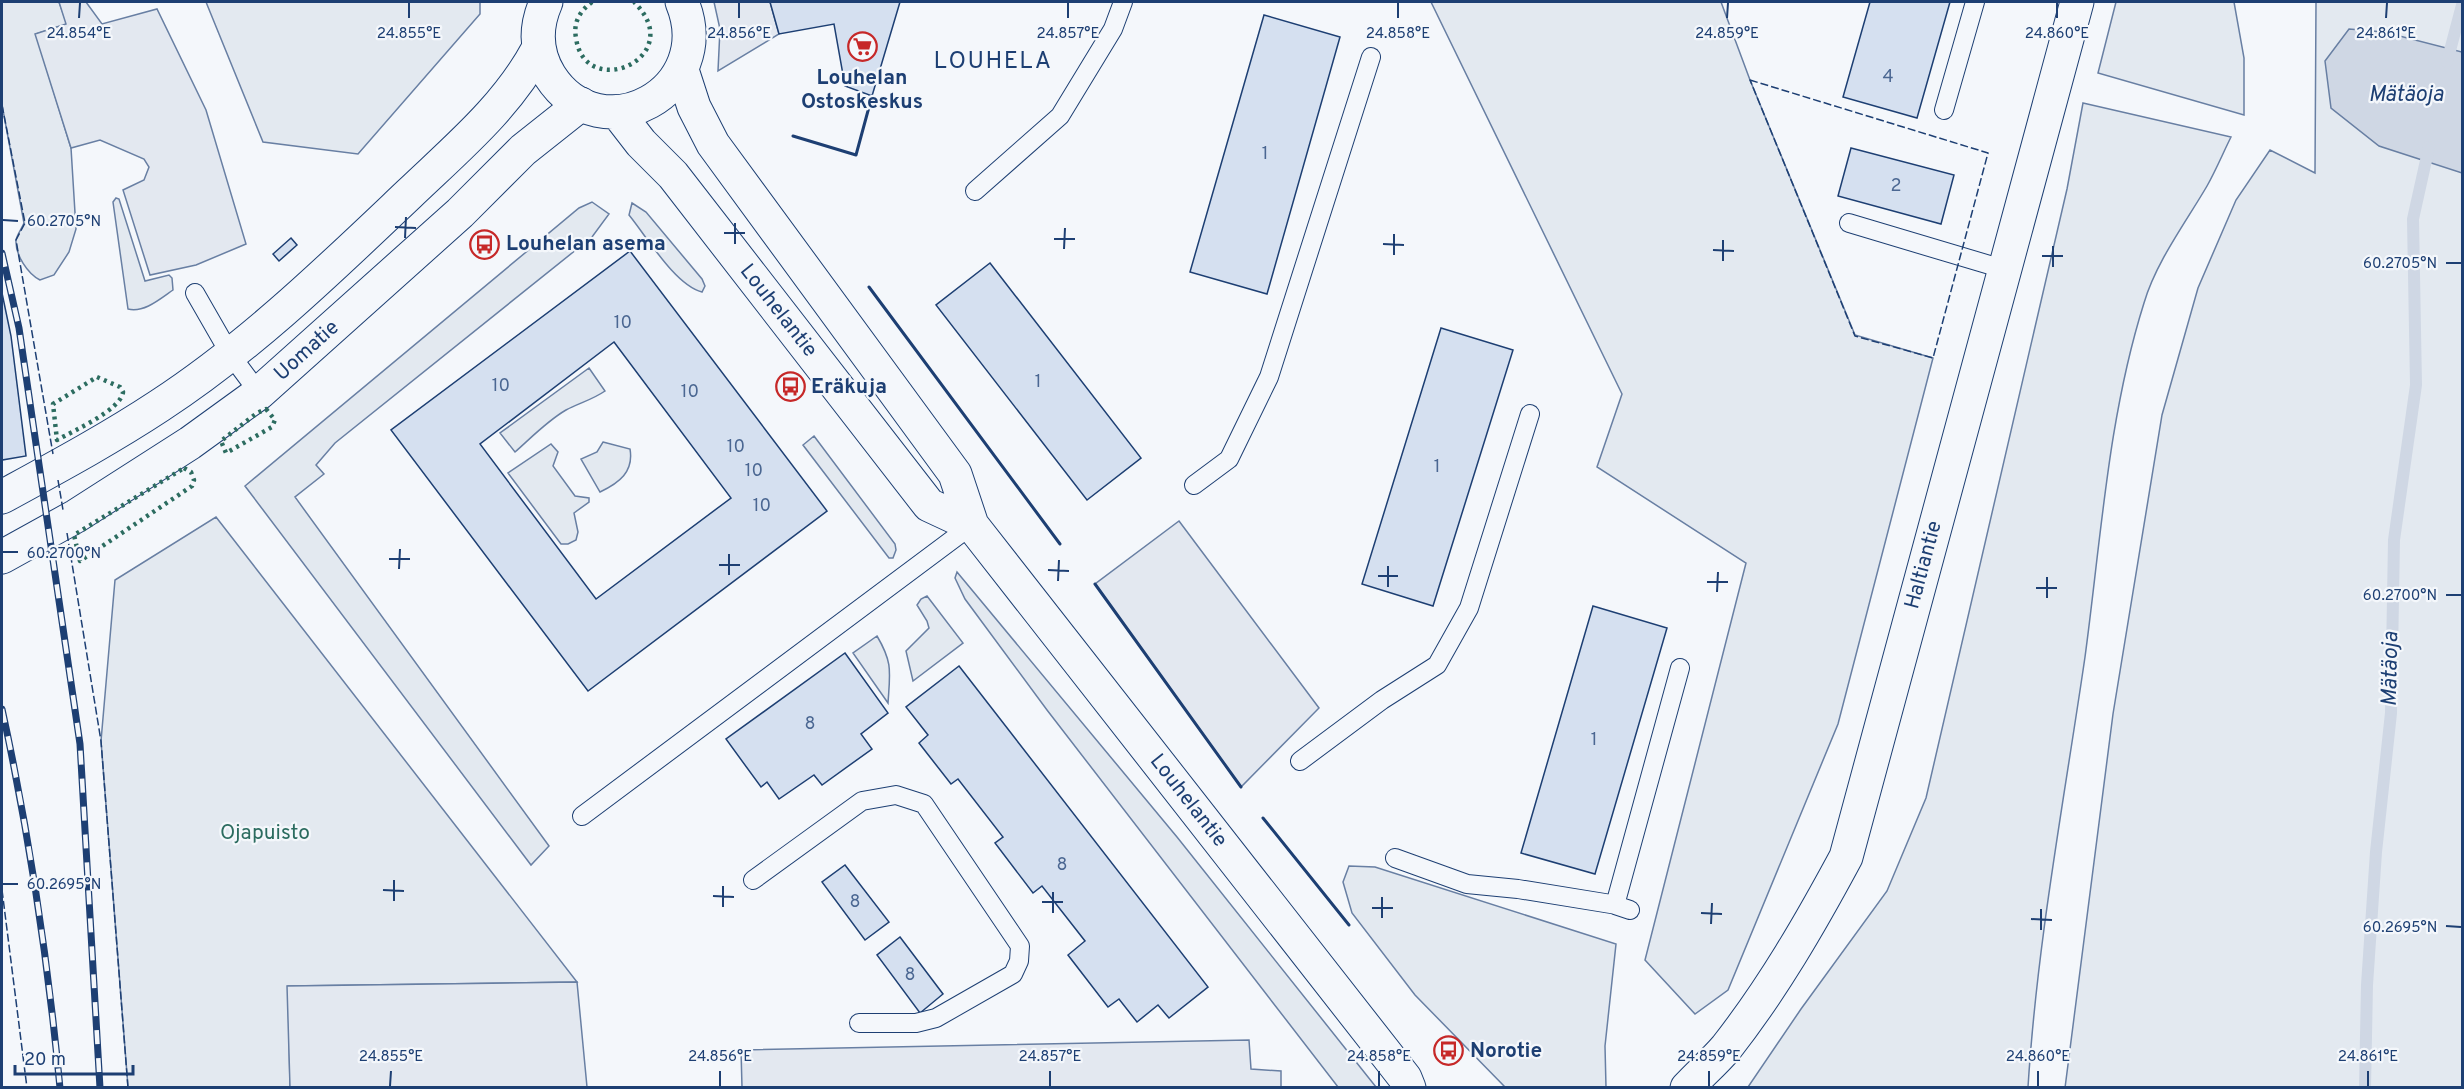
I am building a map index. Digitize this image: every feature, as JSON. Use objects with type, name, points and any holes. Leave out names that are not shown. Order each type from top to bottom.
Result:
[{"type":"street","points":[[546,2],[539,17],[538,49],[544,67],[555,84],[581,104],[598,110],[617,112],[633,109],[652,101],[672,85],[682,70],[689,46],[689,23],[682,2]]},
{"type":"street","name":"Haltiantie","points":[[1687,1088],[1724,1049],[1767,993],[1811,923],[1846,857],[2077,2]]},
{"type":"street","points":[[2,497],[160,406],[230,354],[311,287],[490,117],[523,76],[538,49]]},
{"type":"street","name":"Louhelantie","points":[[682,70],[694,107],[713,144],[955,474],[972,525],[1415,1084]]},
{"type":"street","name":"Uomatie","points":[[2,556],[76,516],[190,443],[260,393],[460,213],[523,150],[581,104]]},
{"type":"street","name":"Louhelantie","points":[[617,112],[640,143],[673,175],[929,505],[972,525]]},
{"type":"lane","points":[[975,191],[1060,116],[1113,29],[1123,2]]},
{"type":"lane","points":[[1944,110],[1975,2]]},
{"type":"lane","points":[[1194,485],[1229,459],[1269,377],[1371,57]]},
{"type":"lane","points":[[1849,223],[2003,269]]},
{"type":"lane","points":[[195,293],[230,354],[260,393]]},
{"type":"lane","points":[[1300,761],[1382,700],[1437,665],[1469,608],[1530,414]]},
{"type":"lane","points":[[582,816],[972,525]]},
{"type":"lane","points":[[1395,858],[1467,884],[1518,889],[1623,908],[1615,905],[1680,668]]},
{"type":"lane","points":[[753,880],[862,801],[896,795],[924,804],[1020,946],[1019,961],[1013,974],[936,1018],[916,1023],[859,1023]]},
{"type":"green space","points":[[2,2],[59,2],[67,24],[36,34],[71,148],[76,229],[69,252],[54,275],[40,280],[23,263],[16,246],[16,240],[24,223],[2,105]]},
{"type":"green space","points":[[206,2],[480,2],[480,14],[358,154],[263,142]]},
{"type":"green space","points":[[1431,2],[1721,2],[1750,80],[1855,335],[1933,358],[1838,724],[1728,990],[1695,1014],[1645,960],[1746,563],[1597,467],[1622,394]]},
{"type":"green space","points":[[2116,2],[2234,2],[2244,58],[2244,115],[2098,73]]},
{"type":"green space","points":[[2316,2],[2462,2],[2462,1087],[2065,1088],[2113,714],[2162,415],[2198,288],[2236,200],[2270,150],[2315,173]]},
{"type":"green space","points":[[2083,103],[2231,137],[2210,180],[2164,257],[2149,288],[2122,390],[2107,478],[2085,657],[2044,926],[2028,1087],[1748,1087],[1801,1009],[1887,891],[1926,798],[2067,189]]},
{"type":"green space","points":[[116,198],[119,199],[145,281],[169,275],[172,278],[173,290],[140,309],[128,309],[113,202]]},
{"type":"green space","points":[[592,202],[609,214],[592,237],[335,443],[316,465],[324,474],[295,497],[549,846],[531,865],[245,486],[579,208]]},
{"type":"green space","points":[[632,203],[646,212],[702,279],[705,286],[702,292],[682,280],[662,259],[629,215]]},
{"type":"green space","points":[[589,368],[605,391],[559,414],[515,452],[500,433]]},
{"type":"green space","points":[[814,436],[895,544],[896,550],[893,558],[889,558],[803,445]]},
{"type":"green space","points":[[603,442],[630,449],[631,457],[624,476],[600,492],[581,459],[597,452]]},
{"type":"green space","points":[[551,444],[558,452],[553,466],[575,496],[589,498],[589,502],[574,513],[578,532],[576,540],[568,544],[561,544],[508,473]]},
{"type":"green space","name":"Ojapuisto","points":[[216,517],[577,982],[288,986],[290,1087],[128,1087],[101,741],[115,580]]},
{"type":"green space","points":[[957,572],[1177,837],[1376,1087],[1338,1087],[1047,710],[965,599],[955,578]]},
{"type":"green space","points":[[927,596],[963,643],[913,681],[906,651],[929,628],[917,605]]},
{"type":"green space","points":[[877,636],[888,661],[888,703],[853,653]]},
{"type":"green space","points":[[1349,866],[1375,867],[1616,944],[1605,1046],[1606,1087],[1505,1087],[1415,995],[1352,913],[1343,882]]},
{"type":"shaded area","points":[[59,2],[86,2],[102,24],[157,9],[206,110],[246,244],[196,265],[150,275],[123,190],[144,180],[149,167],[144,159],[100,140],[71,148],[35,34],[66,24]]},
{"type":"shaded area","points":[[714,2],[770,2],[779,34],[718,71],[720,29]]},
{"type":"shaded area","points":[[1179,521],[1319,708],[1241,787],[1095,584]]},
{"type":"shaded area","points":[[577,982],[587,1087],[290,1087],[287,986]]},
{"type":"shaded area","points":[[1249,1040],[1251,1069],[1281,1071],[1281,1087],[742,1087],[741,1050]]},
{"type":"water","name":"Mätäoja","points":[[2349,29],[2384,32],[2462,52],[2462,173],[2379,146],[2331,108],[2325,61]]},
{"type":"building","name":"Louhelan Ostoskeskus","points":[[770,2],[900,2],[872,96],[845,86],[834,24],[779,34]]},
{"type":"building","points":[[1870,2],[1950,2],[1917,118],[1843,97]]},
{"type":"building","points":[[1264,15],[1340,37],[1267,294],[1190,272]]},
{"type":"building","points":[[1851,148],[1954,175],[1941,224],[1838,196]]},
{"type":"building","points":[[490,232],[496,238],[478,255],[472,248]]},
{"type":"building","points":[[291,238],[297,245],[279,261],[273,254]]},
{"type":"building","points":[[630,251],[827,511],[588,691],[391,430]],"holes":[[[614,342],[731,498],[596,599],[480,444]]]},
{"type":"building","points":[[990,263],[1141,458],[1087,500],[936,305]]},
{"type":"building","points":[[2,293],[11,336],[26,456],[2,460]]},
{"type":"building","points":[[1441,328],[1513,350],[1433,606],[1362,584]]},
{"type":"building","points":[[1593,606],[1667,628],[1595,874],[1521,853]]},
{"type":"building","points":[[845,653],[888,713],[861,734],[872,749],[822,785],[814,775],[779,799],[767,782],[761,787],[726,739]]},
{"type":"building","points":[[959,666],[1208,987],[1169,1018],[1158,1005],[1137,1022],[1119,999],[1108,1007],[1068,955],[1085,941],[1042,886],[1033,893],[995,843],[1003,837],[958,779],[951,784],[919,743],[928,735],[906,707]]},
{"type":"building","points":[[845,865],[889,922],[865,940],[822,882]]},
{"type":"building","points":[[900,937],[943,994],[920,1013],[877,955]]},
{"type":"waterway","name":"Mätäoja","points":[[2447,62],[2462,5]]},
{"type":"waterway","name":"Mätäoja","points":[[2365,1088],[2367,985],[2376,852],[2391,713],[2394,540],[2416,385],[2413,219],[2429,147]]},
{"type":"railway","points":[[2,253],[19,328],[80,744],[100,1088]]},
{"type":"railway","points":[[2,709],[37,897],[60,1088]]},
{"type":"hedge","points":[[592,2],[578,17],[576,38],[583,57],[597,68],[613,70],[629,65],[643,55],[650,40],[648,22],[634,2]]},
{"type":"hedge","points":[[97,377],[120,387],[123,392],[120,399],[105,413],[57,440],[53,404],[97,377]]},
{"type":"hedge","points":[[266,409],[275,420],[272,427],[226,453],[221,441],[257,413],[266,409]]},
{"type":"hedge","points":[[184,468],[191,472],[194,480],[192,486],[80,561],[74,535],[184,468]]},
{"type":"fence","points":[[1750,80],[1988,153],[1933,358],[1855,336],[1750,80]]},
{"type":"fence","points":[[2,105],[25,223],[16,240],[53,454]]},
{"type":"fence","points":[[58,480],[63,510]]},
{"type":"fence","points":[[67,533],[101,741],[128,1088]]},
{"type":"fence","points":[[2,890],[27,1088]]},
{"type":"wall","points":[[793,136],[856,155],[872,96]]},
{"type":"wall","points":[[869,287],[1060,544]]},
{"type":"wall","points":[[1095,584],[1241,787]]},
{"type":"wall","points":[[1263,818],[1349,925]]},
{"type":"place","name":"Louhelan Ostoskeskus","points":[[862,47]]},
{"type":"place","name":"Louhelan asema","points":[[485,244]]},
{"type":"place","name":"Eräkuja","points":[[790,387]]},
{"type":"place","name":"Norotie","points":[[1449,1051]]},
{"type":"district","name":"LOUHELA","points":[[993,62]]}]
